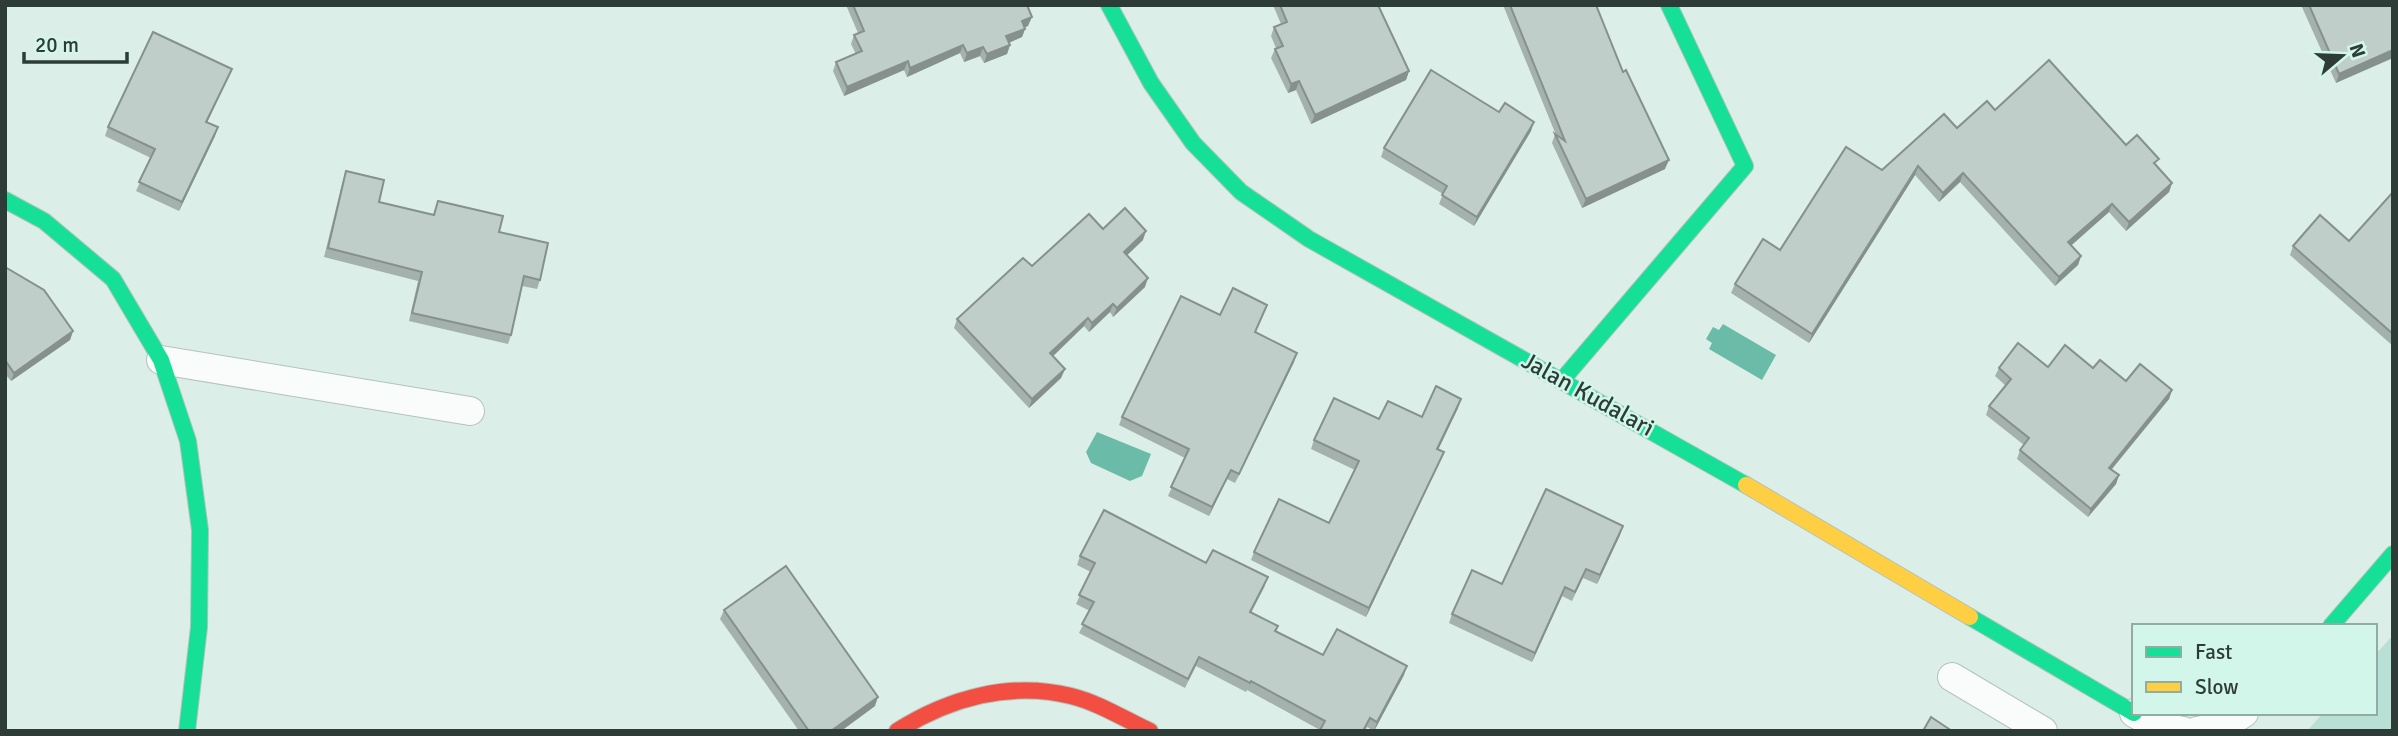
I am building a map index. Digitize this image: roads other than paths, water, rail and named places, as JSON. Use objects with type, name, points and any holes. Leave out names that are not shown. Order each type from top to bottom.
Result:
[{"type":"street","name":"Jalan Kudalari","points":[[1109,5],[1151,83],[1193,143],[1241,192],[1309,239],[1563,379],[2132,712]]},
{"type":"street","points":[[1563,379],[1745,166],[1669,5]]},
{"type":"street","points":[[5,200],[44,221],[113,279],[161,360],[188,442],[200,530],[198,627],[187,731]]},
{"type":"street","points":[[161,360],[470,411]]},
{"type":"street","points":[[2333,624],[2393,554]]},
{"type":"street","points":[[1952,677],[2043,731]]},
{"type":"street","points":[[897,731],[915,718],[967,697],[1020,689],[1073,696],[1150,731]]},
{"type":"street","name":"Jalan Kudalari","points":[[2138,715],[2157,726],[2183,731]]},
{"type":"street","points":[[2197,731],[2224,726],[2241,715]]}]
